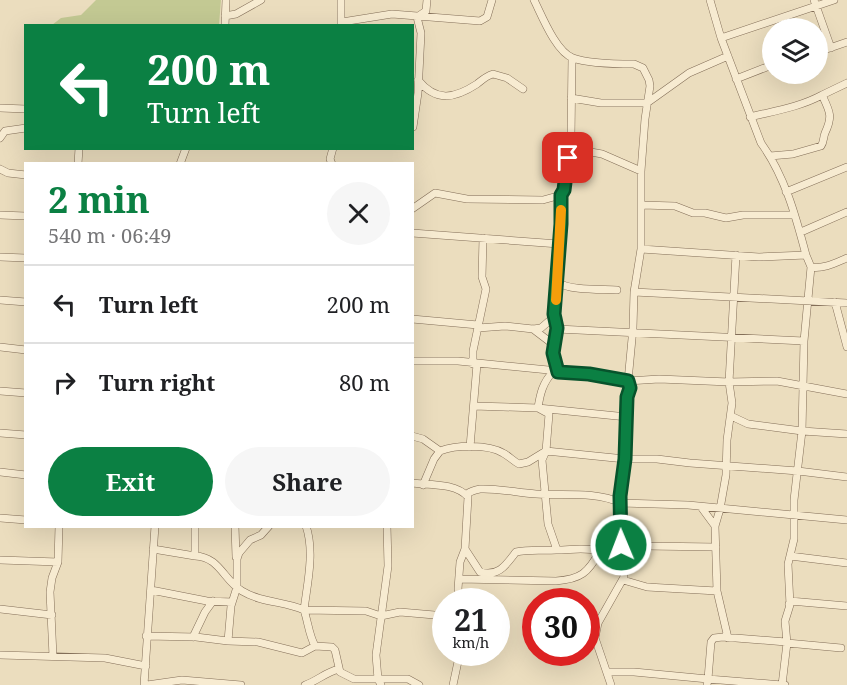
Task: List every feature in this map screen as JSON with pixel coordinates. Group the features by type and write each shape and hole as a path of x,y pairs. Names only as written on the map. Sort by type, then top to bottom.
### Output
{"street":[{"path":"225,24 226,0"},
{"path":"225,16 236,14 261,0"},
{"path":"342,0 341,24 392,14 480,21 488,17 492,0"},
{"path":"417,17 426,11 427,0"},
{"path":"534,0 560,48 572,58 634,64 643,68 650,86 641,171 641,249 634,292 628,381 630,388 627,397 621,503 623,580 598,623 595,638 611,685"},
{"path":"607,672 634,672 707,682 784,685 790,601 787,574 794,539 802,431 804,341 811,267 801,231 786,192 770,156 760,143 750,117 721,38 710,0"},
{"path":"721,38 815,3 834,0"},
{"path":"815,3 831,48"},
{"path":"414,118 418,80 416,48 421,33 417,17"},
{"path":"828,49 847,42"},
{"path":"571,98 601,103 647,103 689,73 728,56"},
{"path":"556,372 553,353 557,328 555,315 561,195 564,190 568,158 574,149 571,137 572,58"},
{"path":"736,79 762,69"},
{"path":"418,80 431,93 445,96 468,88 493,74 507,78 523,89"},
{"path":"750,117 806,104 847,83"},
{"path":"770,156 816,149 824,143 824,134 830,118 822,95"},
{"path":"0,108 24,109"},
{"path":"0,138 5,130 24,128"},
{"path":"574,149 602,154 641,171"},
{"path":"786,192 847,167"},
{"path":"0,169 24,175"},
{"path":"414,208 435,193 467,199 543,200 561,195"},
{"path":"642,205 675,206 693,213 726,218 743,215 794,215"},
{"path":"801,231 847,212"},
{"path":"0,215 24,216"},
{"path":"414,233 560,244"},
{"path":"470,447 474,406 473,351 486,289 482,277 483,238"},
{"path":"641,249 759,257 806,255"},
{"path":"728,638 717,591 715,526 720,509 731,416 732,396 729,382 736,255"},
{"path":"0,257 24,258"},
{"path":"811,267 825,267 847,258"},
{"path":"557,282 573,288 617,290"},
{"path":"634,292 847,303"},
{"path":"0,300 24,302"},
{"path":"835,302 847,347"},
{"path":"414,319 533,329 541,328 555,315"},
{"path":"557,328 804,341"},
{"path":"533,329 554,345"},
{"path":"0,347 24,350"},
{"path":"414,361 451,361 589,374 628,381 771,380 847,394"},
{"path":"538,408 547,378 556,372"},
{"path":"0,391 24,393"},
{"path":"474,406 538,408 627,417"},
{"path":"538,408 549,414 546,452 542,460 548,524 557,550"},
{"path":"731,416 748,424 847,434"},
{"path":"0,433 24,435"},
{"path":"414,437 423,439 440,451"},
{"path":"423,485 440,451 470,447 502,452 519,464 528,462 546,452 625,459 657,459 847,477"},
{"path":"0,472 24,475"},
{"path":"414,483 448,487 467,494"},
{"path":"467,494 482,489 598,497 621,503 671,504 847,520"},
{"path":"458,588 460,562 465,549 469,499 467,494"},
{"path":"701,507 715,526"},
{"path":"0,518 24,520"},
{"path":"53,656 50,592 58,562 59,528"},
{"path":"155,528 146,636 145,685 183,680 241,685"},
{"path":"195,528 195,556"},
{"path":"228,641 232,602 237,587 235,528"},
{"path":"236,564 247,543 266,528"},
{"path":"307,528 309,536 309,572 304,610 309,623 310,637 315,646"},
{"path":"380,682 376,655 388,566 387,528"},
{"path":"465,549 480,572 493,574 503,569 516,552 529,549 581,548 600,551 634,543 655,547 716,547"},
{"path":"153,549 208,558 237,587 263,601 290,604 304,610 366,611 381,616 400,612 432,615"},
{"path":"459,579 570,580 590,569 600,551"},
{"path":"790,556 847,563"},
{"path":"0,560 58,562"},
{"path":"623,580 646,587 717,591"},
{"path":"151,590 232,602"},
{"path":"193,637 213,601"},
{"path":"790,601 847,606"},
{"path":"0,609 52,615"},
{"path":"146,636 258,642 302,652 315,646 332,647 342,674 354,679 380,682 408,679 419,685"},
{"path":"707,682 711,642 714,638 841,648"},
{"path":"0,655 105,658 146,666"},
{"path":"453,685 457,666"},
{"path":"305,685 332,670 339,669"}],"green space":[{"path":"96,0 221,0 219,24 53,24 61,18 81,15"}],"slow traffic":[{"path":"556,300 561,210"}],"route":[{"path":"568,158 564,190 561,195 554,314 557,328 553,353 558,372 589,374 628,381 630,388 627,397 625,459 620,496 621,545"}]}
